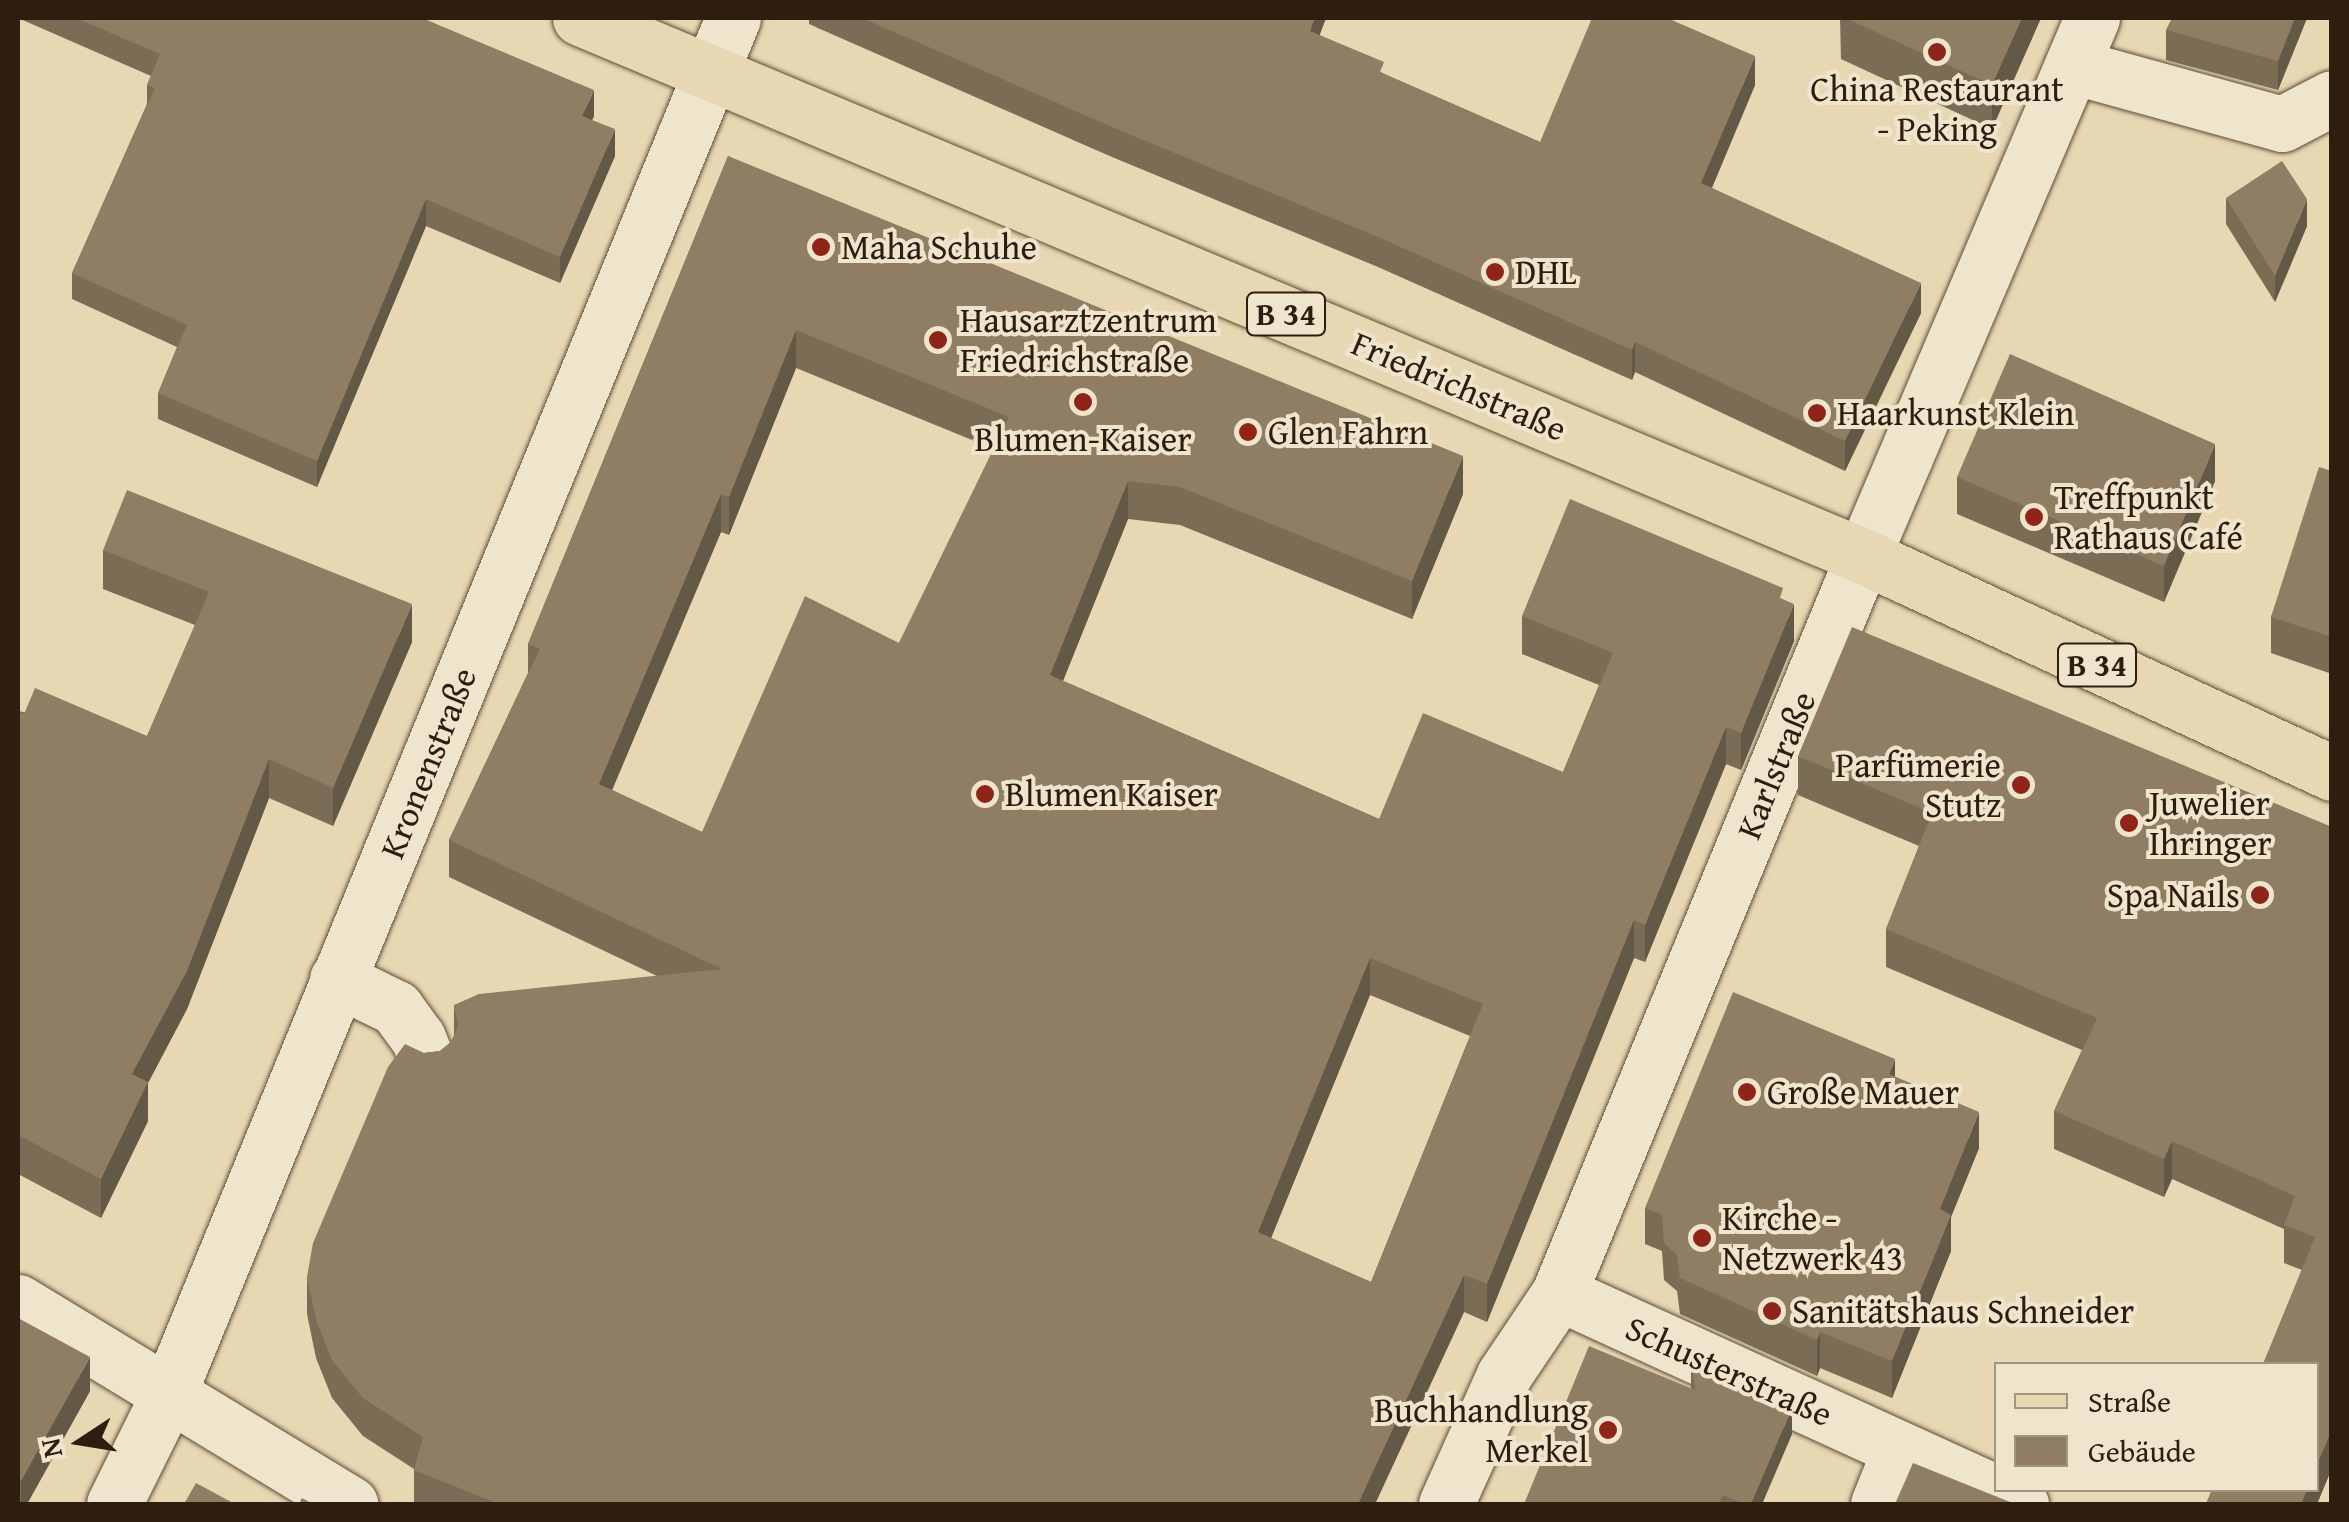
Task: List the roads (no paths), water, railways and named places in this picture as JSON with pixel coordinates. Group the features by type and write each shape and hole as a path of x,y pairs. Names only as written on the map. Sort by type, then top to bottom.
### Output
{"main road":[{"name":"Friedrichstraße","path":"580,18 1863,556 2332,773"}],"street":[{"name":"Kronenstraße","path":"114,1504 168,1395 733,18"},
{"path":"2082,42 2282,124 2332,98"},
{"name":"Karlstraße","path":"1446,1504 1504,1375 1559,1293 1863,556 2082,42"},
{"path":"337,979 396,1008 418,1038 427,1060"},
{"name":"Schusterstraße","path":"1559,1293 1994,1492"},
{"path":"18,1302 350,1504"},
{"path":"1878,1504 1900,1448"},
{"name":"Schusterstraße","path":"1995,1492 2021,1504"}],"place":[{"name":"China Restaurant - Peking","path":"1937,52"},
{"name":"Maha Schuhe","path":"821,247"},
{"name":"DHL","path":"1495,272"},
{"name":"Hausarztzentrum Friedrichstraße","path":"938,340"},
{"name":"Blumen-Kaiser","path":"1083,402"},
{"name":"Haarkunst Klein","path":"1817,413"},
{"name":"Glen Fahrn","path":"1248,432"},
{"name":"Treffpunkt Rathaus Café","path":"2034,517"},
{"name":"Parfümerie Stutz","path":"2021,785"},
{"name":"Blumen Kaiser","path":"985,794"},
{"name":"Juwelier Ihringer","path":"2129,823"},
{"name":"Spa Nails","path":"2260,895"},
{"name":"Große Mauer","path":"1747,1092"},
{"name":"Kirche - Netzwerk 43","path":"1702,1238"},
{"name":"Sanitätshaus Schneider","path":"1772,1311"},
{"name":"Buchhandlung Merkel","path":"1608,1430"}]}
